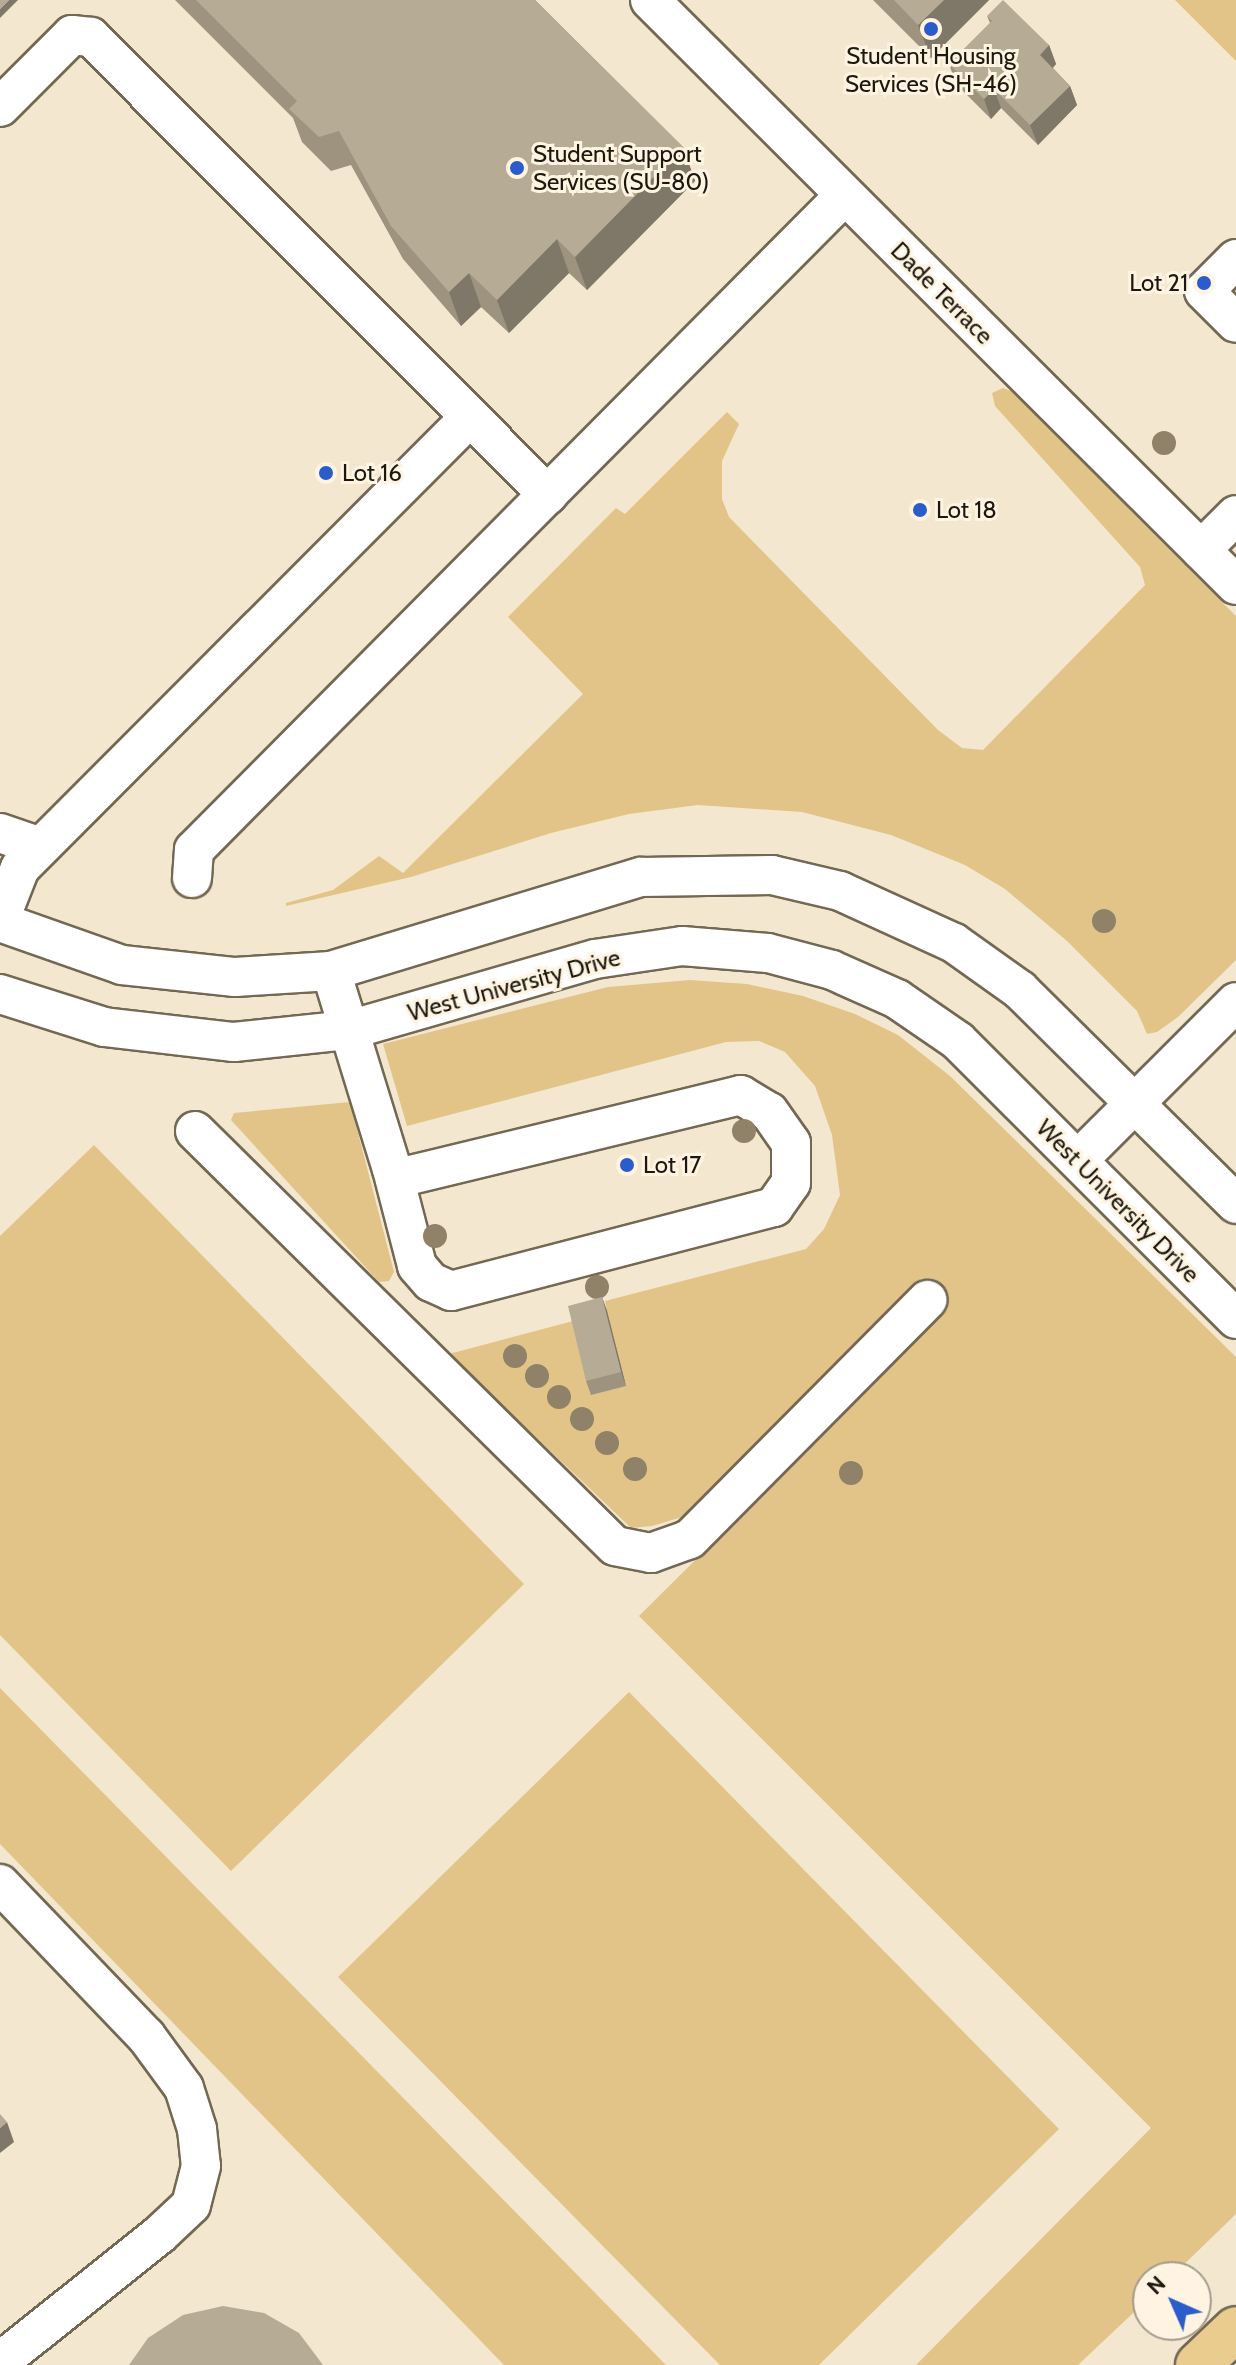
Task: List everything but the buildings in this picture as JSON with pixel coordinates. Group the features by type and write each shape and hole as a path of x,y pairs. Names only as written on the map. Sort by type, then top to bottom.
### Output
{"main road":[{"path":"1198,2365 1236,2329"}],"street":[{"name":"Dade Terrace","path":"650,0 1236,585"},
{"path":"0,107 72,35 91,37 548,495"},
{"path":"192,878 194,850 845,195"},
{"path":"1236,259 1204,291 1236,323"},
{"path":"470,417 20,868 0,921 122,965 235,977 331,971 641,877 772,875 840,891 954,943 1020,990 1236,1204"},
{"path":"1201,550 1236,515"},
{"path":"0,833 41,847"},
{"name":"West University Drive","path":"0,994 104,1027 234,1042 349,1030 595,959 682,946 768,953 832,970 897,999 958,1041 1236,1319"},
{"path":"331,971 395,1179 417,1266 431,1282 451,1291 774,1207 791,1183 791,1143 769,1112 741,1095 395,1179"},
{"path":"1078,1160 1236,1002"},
{"path":"195,1131 615,1546 651,1553 690,1539 927,1300"},
{"path":"411,1345 431,1282"},
{"path":"0,1884 146,2036 184,2088 197,2129 201,2166 191,2205 159,2235 0,2362"}],"shaded area":[{"path":"1175,0 1236,0 1236,61"},
{"path":"1003,388 1011,391 1236,616 1236,960 1178,1017 1157,1032 1147,1034 1137,1011 1067,941 1005,889 965,865 891,835 802,812 698,805 629,814 551,833 411,877 286,906 286,903 333,890 379,856 403,873 583,694 508,617 616,508 625,514 727,412 739,424 722,461 722,499 729,517 938,730 962,748 983,750 1145,585 1140,567 995,406 992,393"},
{"path":"690,980 747,984 803,996 855,1014 898,1035 950,1076 1236,1357 1236,2214 1188,2261 1132,2261 1132,2314 1078,2365 916,2365 1151,2128 639,1616 948,1309 922,1278 724,1481 682,1517 652,1526 631,1528 449,1354 607,1312 605,1301 806,1249 824,1229 840,1195 832,1135 815,1086 785,1052 759,1041 726,1042 407,1126 383,1044 608,987"},
{"path":"350,1102 394,1272 389,1281 379,1282 231,1120 234,1113"},
{"path":"94,1145 524,1584 231,1871 0,1635 0,1236"},
{"path":"0,1688 666,2365 504,2365 0,1844"},
{"path":"629,1692 1059,2129 819,2365 720,2365 338,1977"}],"place":[{"name":"Student Housing Services (SH-46)","path":"931,29"},
{"name":"Student Support Services (SU-80)","path":"517,168"},
{"name":"Lot 21","path":"1204,283"},
{"name":"Lot 16","path":"326,473"},
{"name":"Lot 18","path":"920,510"},
{"name":"Lot 17","path":"627,1165"}]}
